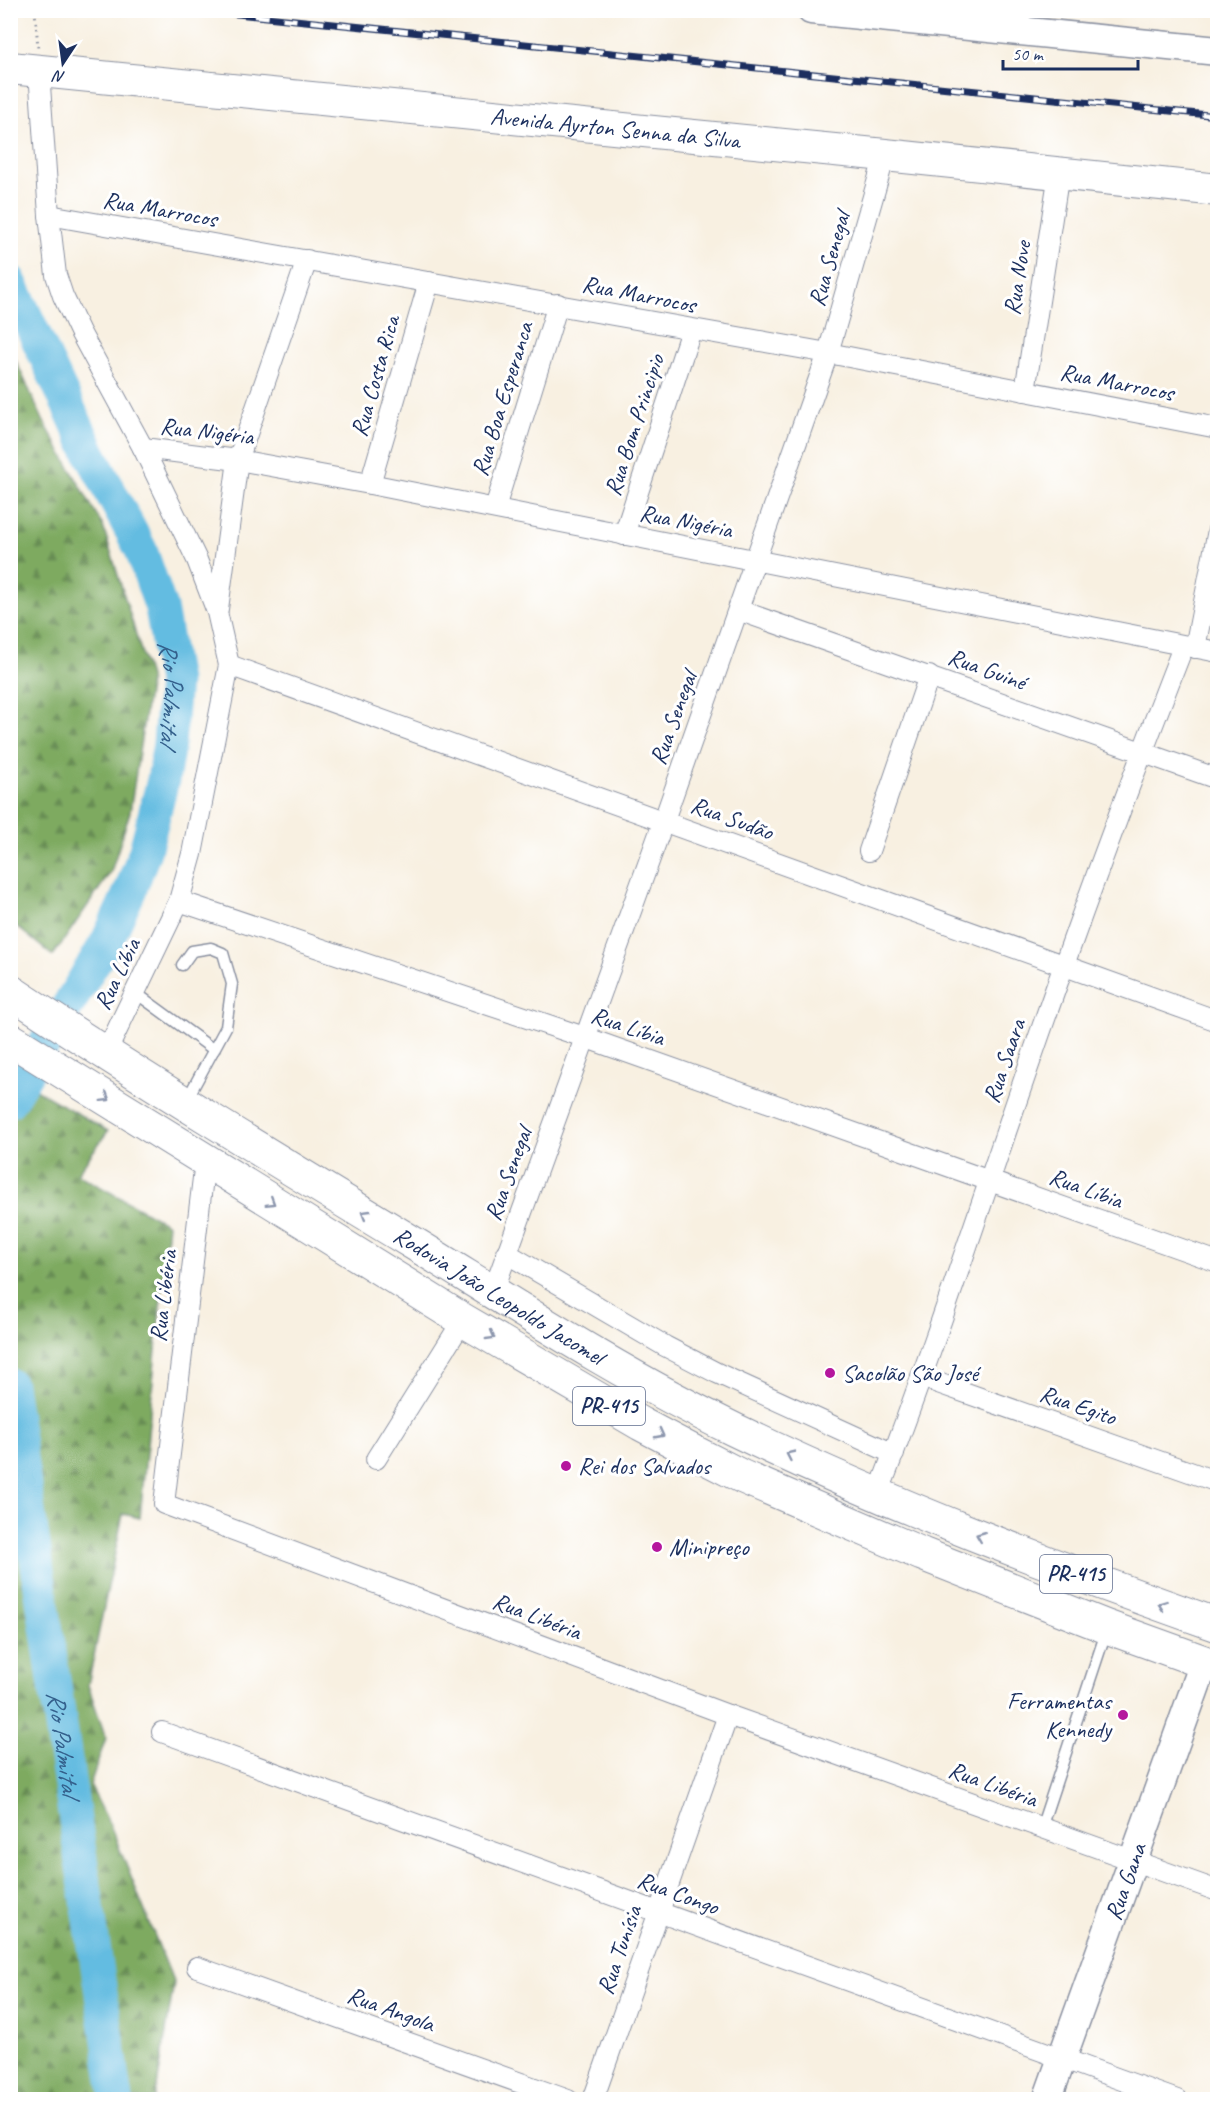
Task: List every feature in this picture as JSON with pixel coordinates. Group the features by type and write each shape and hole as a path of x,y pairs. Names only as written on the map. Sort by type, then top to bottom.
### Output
{"highway":[{"name":"Rodovia João Leopoldo Jacomel","path":"24,1000 185,1104 652,1387 733,1429 878,1494 1050,1564 1218,1625"},
{"name":"Rodovia João Leopoldo Jacomel","path":"13,1040 463,1320 641,1424 743,1477 921,1554 1107,1627 1213,1661"}],"main road":[{"name":"Avenida Ayrton Senna da Silva","path":"25,69 885,154 1218,190"}],"street":[{"path":"811,10 996,20 1218,51"},
{"path":"25,69 49,215 56,275 63,296 179,520 217,612 229,665 192,854 179,901"},
{"name":"Rua Senegal","path":"494,1292 506,1253 664,820 828,352 885,154"},
{"name":"Rua Nove","path":"1025,391 1059,173"},
{"name":"Rua Marrocos","path":"49,215 558,304 691,330 828,352 1218,428"},
{"path":"217,612 238,460 307,261"},
{"name":"Rua Costa Rica","path":"370,484 429,282"},
{"name":"Rua Boa Esperanca","path":"495,508 558,304"},
{"name":"Rua Bom Principio","path":"624,535 691,330"},
{"name":"Rua Nigéria","path":"143,448 238,460 370,484 1218,652"},
{"name":"Rua Saara","path":"878,1494 991,1181 1063,966 1142,752 1189,647 1218,530"},
{"name":"Rua Guiné","path":"738,610 1218,779"},
{"name":"Rua Sudão","path":"229,665 1218,1021"},
{"path":"869,851 929,676"},
{"name":"Rua Líbia","path":"106,1053 179,901 585,1037 1218,1262"},
{"name":"Rua Libéria","path":"205,1161 164,1504 728,1715 1218,1891"},
{"path":"506,1253 665,1346 717,1373 894,1454"},
{"path":"376,1459 463,1320"},
{"name":"Rua Egito","path":"921,1377 1218,1482"},
{"name":"Rua Gana","path":"1047,2100 1132,1860 1213,1661"},
{"name":"Rua Tunísia","path":"593,2100 728,1715"},
{"name":"Rua Congo","path":"162,1732 1177,2100"},
{"name":"Rua Angola","path":"197,1967 568,2100"}],"lane":[{"path":"182,965 192,951 211,948 223,953 232,984 225,1027 185,1104"},
{"path":"136,993 214,1050"},
{"path":"1041,1828 1107,1627"}],"path":[{"path":"25,69 34,10"}],"green space":[{"path":"11,350 43,420 103,526 150,680 130,812 111,872 53,956 11,922"},
{"path":"10,1075 108,1131 77,1174 168,1224 140,1518 123,1514 88,1685 106,1738 90,1785 110,1825 174,1983 155,2099 11,2099"}],"waterway":[{"name":"Rio Palmital","path":"10,281 90,453 141,550 161,608 174,681 169,744 163,780 145,851 130,891 107,941 10,1101"},
{"name":"Rio Palmital","path":"10,1385 117,2100"}],"railway":[{"path":"199,10 1218,116"}],"place":[{"name":"Sacolão São José","path":"830,1373"},
{"name":"Rei dos Salvados","path":"566,1466"},
{"name":"Minipreço","path":"657,1547"},
{"name":"Ferramentas Kennedy","path":"1123,1715"}]}
